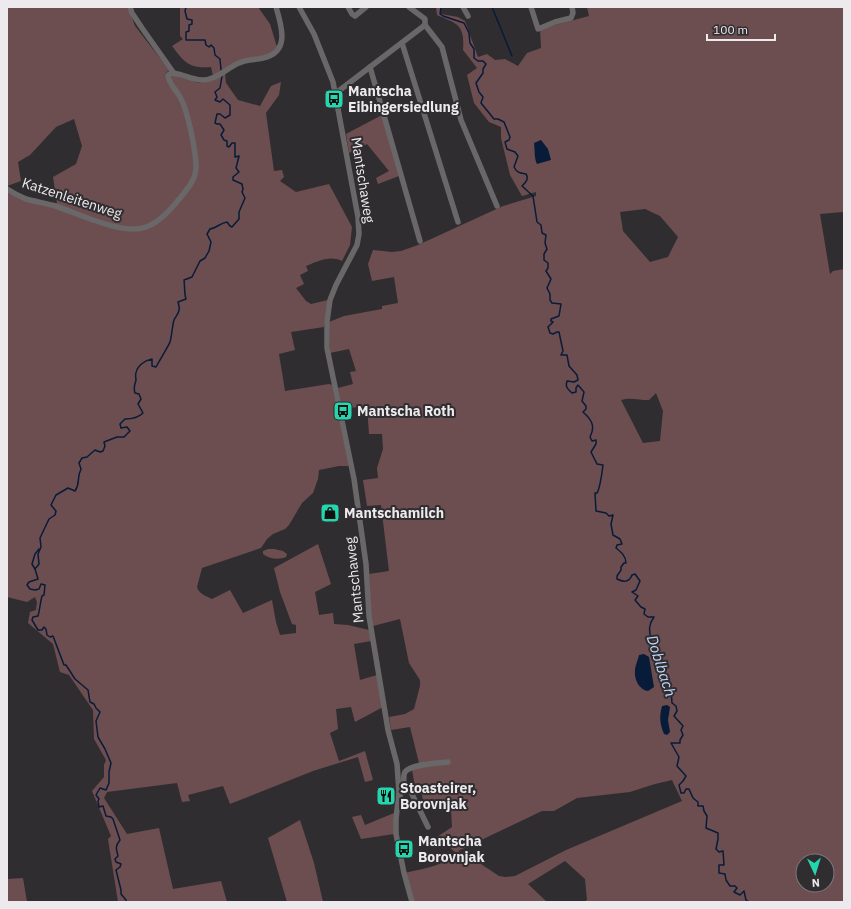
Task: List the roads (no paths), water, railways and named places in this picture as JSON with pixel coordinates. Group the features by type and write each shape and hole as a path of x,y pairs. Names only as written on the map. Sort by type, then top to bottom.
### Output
{"street":[{"path":"130,7 132,13 142,28 174,72 197,80 206,80 240,62 268,56 277,52 282,39 281,26 276,7"},
{"name":"Mantschaweg","path":"299,7 314,34 329,70 336,93 356,202 359,234 355,250 336,285 330,300 327,321 327,348 354,478 366,564 369,616 388,730 397,764 398,792 396,834 412,902"},
{"path":"348,7 355,16 366,7"},
{"path":"409,7 425,19 425,25 442,47 461,120 497,206"},
{"path":"463,7 468,16"},
{"path":"531,7 538,28 571,18 574,13 572,7"},
{"path":"336,93 425,25"},
{"path":"402,43 458,222"},
{"path":"370,67 420,241"},
{"name":"Katzenleitenweg","path":"7,189 26,199 56,206 104,224 136,229 146,227 158,221 172,208 191,184 196,173 195,154 186,111 181,99 168,78 169,74 174,72"},
{"path":"397,806 404,784 404,776 406,771 411,767 448,762"},
{"path":"397,764 404,776"},
{"path":"404,784 410,790 428,827"}],"water":[{"path":"541,140 548,149 551,160 537,164 534,143"},
{"path":"644,654 649,657 654,687 648,691 642,689 636,681 635,674 635,667 639,655"},
{"path":"667,705 670,707 668,720 670,732 667,735 664,734 660,714 662,706"}],"waterway":[{"path":"186,7 185,11 187,19 192,20 192,24 189,25 189,31 186,32 186,40 205,40 206,45 209,47 211,45 214,48 215,55 220,59 221,70"},
{"name":"Doblbach","path":"441,7 440,14 464,23 469,33 470,43 474,49 474,58 478,61 483,61 486,64 483,69 483,73 476,83 479,92 483,97 481,103 494,119 504,122 510,137 509,140 505,142 507,149 515,152 518,156 514,167 518,172 526,174 527,176 527,180 522,186 533,196 537,222 541,225 542,233 546,235 545,243 547,249 544,254 544,260 548,263 548,268 546,271 551,279 547,288 552,303 561,304 559,316 551,319 553,322 548,327 550,333 553,334 559,332 563,351 561,355 567,355 569,366 577,375 578,380 574,382 567,381 567,388 572,393 576,392 578,385 584,392 582,401 586,406 586,409 583,412 593,426 590,437 592,441 596,440 596,444 591,452 597,464 603,465 599,488 597,493 595,493 596,511 606,513 609,516 613,515 611,524 613,535 620,539 622,544 617,545 616,548 623,554 626,561 626,563 624,563 621,567 617,579 621,581 628,581 632,575 635,574 640,581 636,590 632,592 638,596 635,600 645,609 644,614 648,617 654,617 650,624 652,647 657,648 658,668 665,685 671,690 672,703 676,706 677,711 674,716 683,726 681,730 683,735 680,743 671,743 679,757 677,766 686,776 679,785 681,793 684,793 686,789 689,789 693,798 698,802 698,806 703,806 707,816 706,828 718,833 716,849 719,852 723,851 724,865 719,865 719,873 725,874 726,880 730,886 735,886 737,888 734,892 740,895 744,891 746,900 749,902"},
{"path":"492,7 512,56"},
{"path":"126,902 121,894 116,870 121,864 116,862 115,859 118,856 116,848 120,840 113,819 106,816 103,806 99,807 99,799 96,795 100,788 106,790 109,783 111,763 98,737 96,721 100,712 94,704 90,702 88,690 75,679 66,665 64,665 53,636 50,637 47,635 44,627 42,630 38,630 32,620 33,617 38,616 42,596 44,595 45,585 41,584 39,589 35,590 30,589 27,585 29,582 38,579 35,569 39,564 38,554 41,547 40,538 49,519 55,515 56,511 51,505 56,495 68,488 75,491 78,485 81,469 79,463 82,458 87,457 95,450 100,452 103,451 105,446 104,442 117,437 124,437 130,431 127,427 121,428 120,424 125,419 135,418 143,413 138,404 141,399 139,394 135,393 134,391 137,370 142,364 152,359 152,366 156,367 169,344 174,320 179,310 178,302 186,299 184,280 192,277 200,261 205,258 209,251 211,242 207,234 210,229 227,222 232,227 239,219 239,212 245,198 242,192 242,184 233,180 233,177 239,172 236,168 239,156 235,157 235,143 232,143 229,147 227,146 227,141 224,140 221,135 224,130 220,124 215,123 217,114 220,114 225,118 230,115 230,105 223,99 220,102 215,100 217,97 215,92 220,88 222,76"},
{"path":"35,569 32,564 35,554 39,549"}],"place":[{"name":"Mantscha Eibingersiedlung","path":"334,99"},
{"name":"Mantscha Roth","path":"343,411"},
{"name":"Mantschamilch","path":"330,513"},
{"name":"Stoasteirer, Borovnjak","path":"386,796"},
{"name":"Mantscha Borovnjak","path":"404,849"}]}
